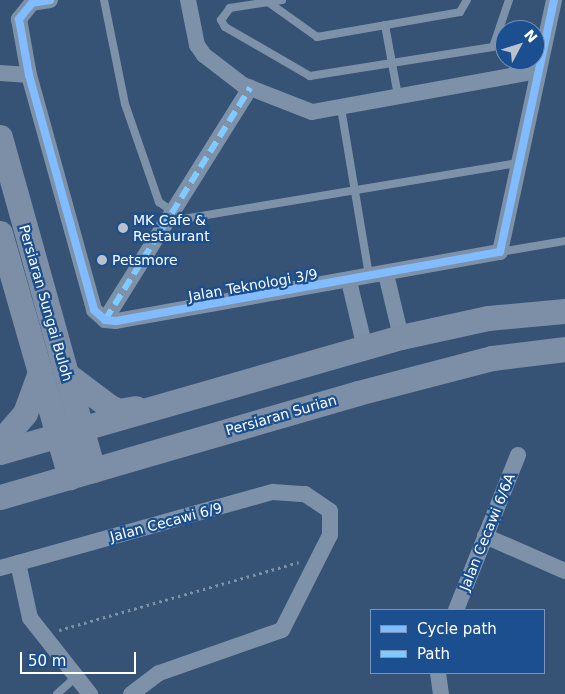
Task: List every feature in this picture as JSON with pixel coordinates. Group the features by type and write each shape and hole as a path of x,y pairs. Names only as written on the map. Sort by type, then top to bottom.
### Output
{"main road":[{"name":"Persiaran Sungai Buloh","path":"0,137 66,374 69,432"},
{"name":"Persiaran Sungai Buloh","path":"0,233 40,372 69,432 82,473"},
{"path":"0,452 400,337 488,318 565,311"},
{"name":"Persiaran Surian","path":"0,497 492,358 565,350"},
{"path":"0,442 25,413 40,372"},
{"path":"66,374 118,411 173,403"}],"street":[{"path":"50,0 32,3 19,19 29,75 94,310 105,320 170,211 250,88"},
{"path":"188,0 197,45 250,88 299,110 342,108 538,71"},
{"path":"500,252 554,0"},
{"path":"0,73 29,75"},
{"name":"Jalan Teknologi 3/9","path":"105,320 349,281 500,252"},
{"path":"386,274 400,337"},
{"path":"349,281 365,348"},
{"name":"Jalan Cecawi 6/6A","path":"456,609 518,455"},
{"name":"Jalan Cecawi 6/9","path":"0,568 273,492 304,494 330,511 331,529 320,556"},
{"path":"485,536 565,571"},
{"path":"131,694 159,673 274,636 288,622 320,556"},
{"path":"18,563 23,602 41,635 90,694"},
{"path":"438,674 441,694"}],"lane":[{"path":"104,0 125,104 159,202 183,220 199,220 519,163"},
{"path":"282,0 230,8 221,20 305,76 493,47 509,0"},
{"path":"268,2 317,37 460,12 467,0"},
{"path":"385,25 398,97"},
{"path":"342,108 369,277"},
{"path":"500,252 565,241"},
{"path":"57,694 76,677"}],"path":[{"path":"41,635 320,556"}],"marked path":[{"path":"105,320 250,88"}],"cycle path":[{"path":"50,0 32,3 19,19 29,75 94,310 105,320 116,321 500,252 554,0"}],"place":[{"name":"MK Cafe & Restaurant","path":"123,228"},
{"name":"Petsmore","path":"102,260"}]}
